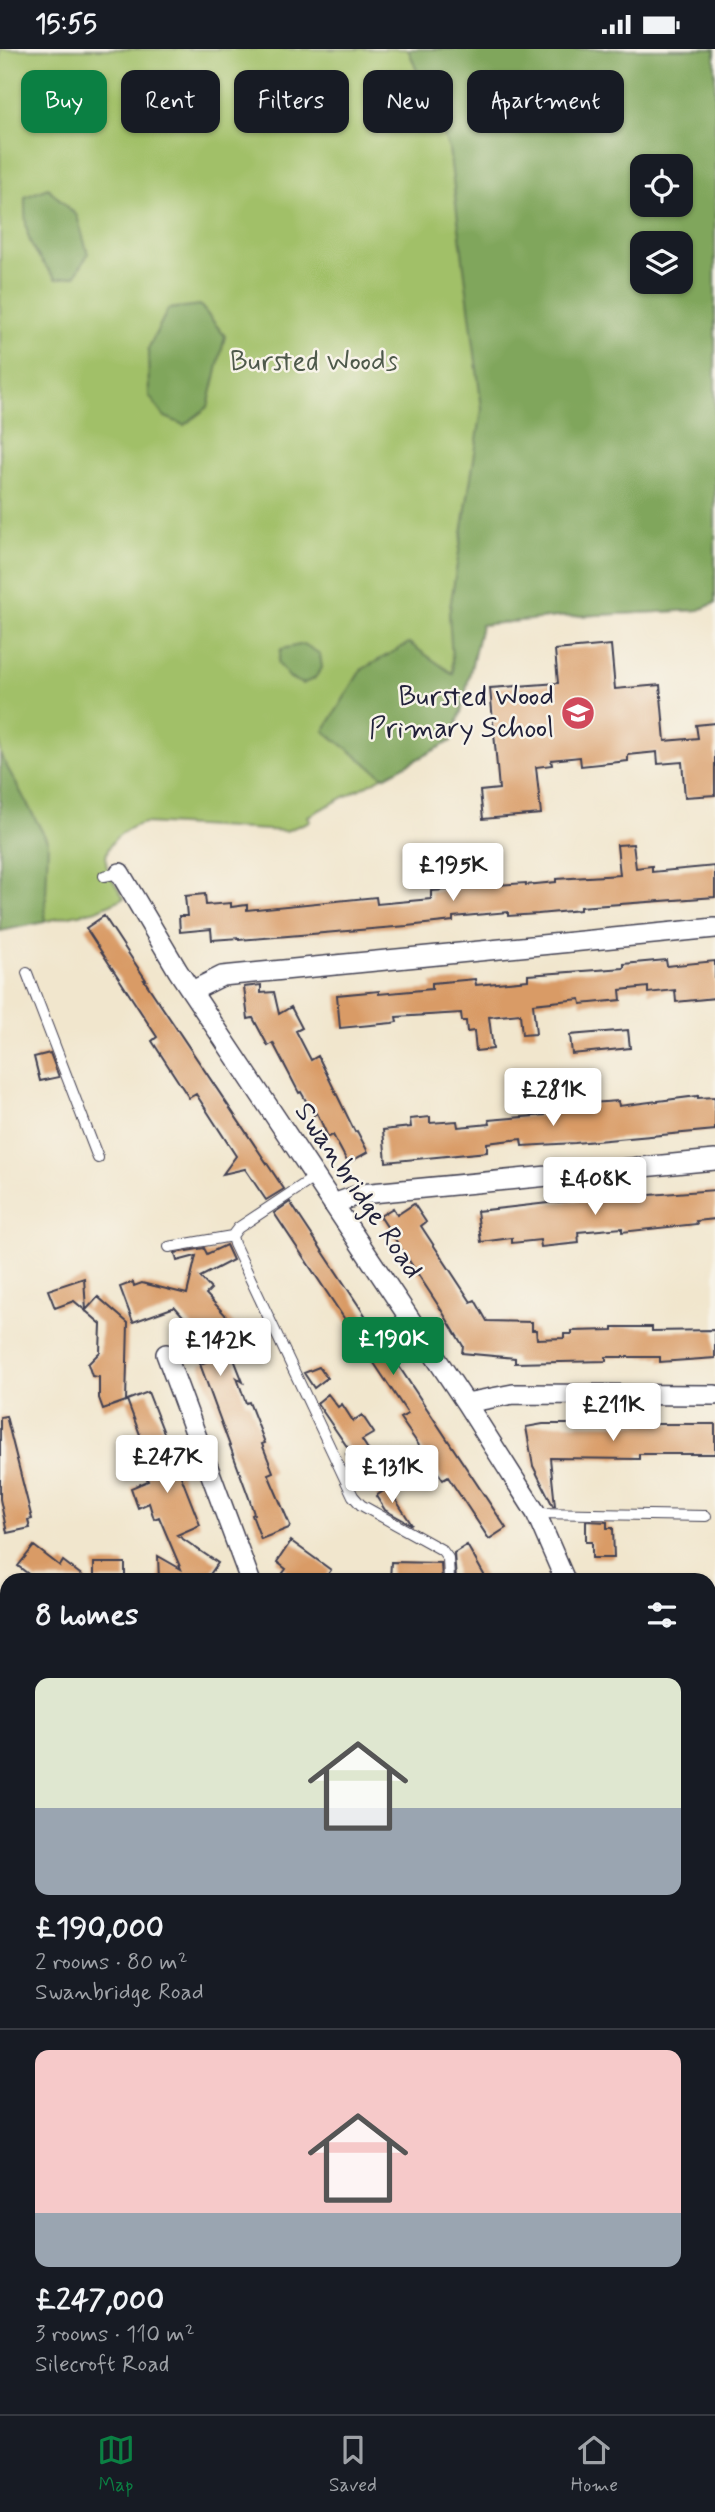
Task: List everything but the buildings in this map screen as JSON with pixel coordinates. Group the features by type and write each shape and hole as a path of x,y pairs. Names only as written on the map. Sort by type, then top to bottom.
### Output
{"street":[{"name":"Swanbridge Road","path":"112,875 466,1403 536,1513 562,1573"},
{"path":"192,991 222,975 715,928"},
{"path":"333,1204 361,1193 715,1160"},
{"path":"166,1354 247,1573"},
{"path":"466,1403 513,1394 715,1395"}],"lane":[{"path":"27,973 98,1159"},
{"path":"169,1247 232,1236 237,1228 315,1177"},
{"path":"232,1236 353,1496 361,1505 442,1550 448,1558 449,1573"},
{"path":"536,1513 706,1516"}],"green space":[{"name":"Bursted Woods","path":"0,49 715,49 715,603 699,610 557,617 481,625 461,712 451,741 308,816 310,821 286,831 144,823 137,825 116,838 106,858 110,875 124,898 97,910 0,931"},
{"path":"408,49 715,49 715,603 699,610 557,617 481,625 461,712 451,741 384,777 324,731 361,670 409,643 453,674 449,614 482,409 449,149 442,133 453,133 453,70 417,70"},
{"path":"48,188 77,216 88,254 75,276 56,279 30,242 25,197"},
{"path":"200,305 225,336 208,407 184,425 165,417 149,396 148,349 168,309"},
{"path":"304,644 320,654 322,668 314,679 302,684 290,678 278,663 281,649"},
{"path":"0,754 48,842 45,922 0,931"}],"place":[{"name":"Bursted Wood Primary School","path":"578,713"}]}
